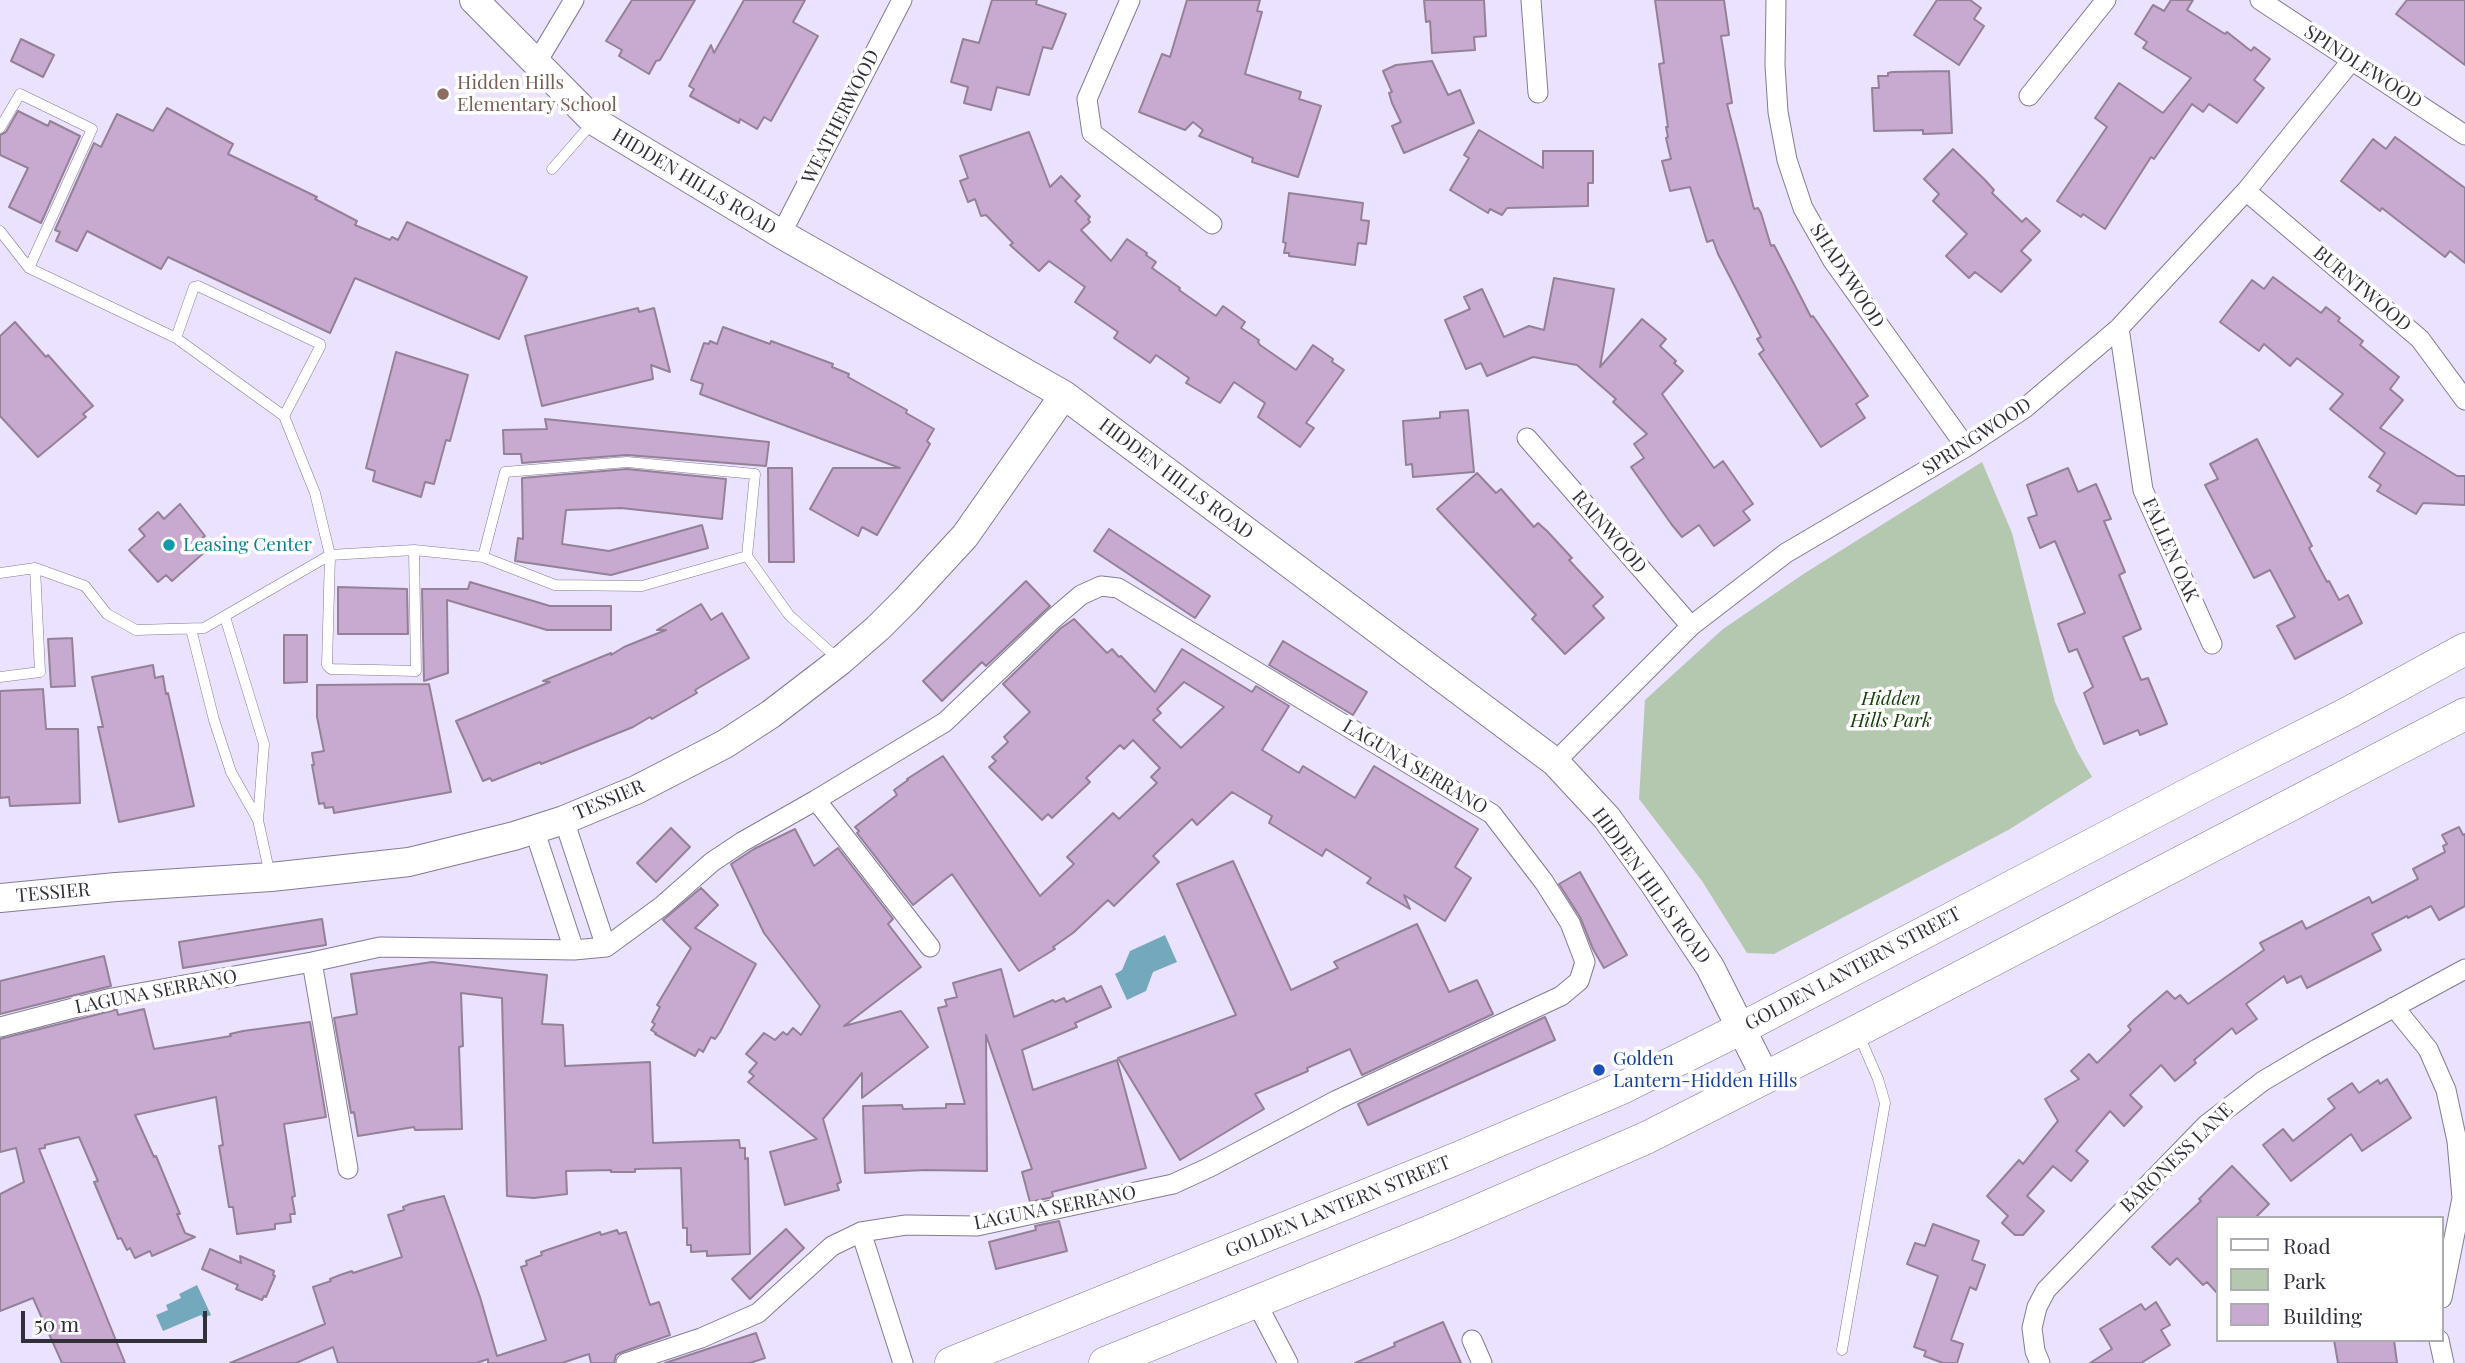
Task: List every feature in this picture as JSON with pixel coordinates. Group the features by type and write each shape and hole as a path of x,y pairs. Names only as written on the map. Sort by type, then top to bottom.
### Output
{"main road":[{"name":"GOLDEN LANTERN STREET","path":"951,1363 1555,1119 1622,1088 2348,713 2465,649"},
{"path":"1105,1363 1443,1226 1634,1143 1766,1078 2465,714"}],"street":[{"name":"HIDDEN HILLS ROAD","path":"474,0 594,121 781,234 1064,395 1555,762 1607,818 1652,880 1710,967 1766,1078"},
{"path":"537,62 574,0"},
{"name":"WEATHERWOOD","path":"781,234 902,0"},
{"path":"1130,0 1087,99 1092,132 1212,224"},
{"path":"1531,0 1538,93"},
{"name":"SHADYWOOD","path":"1776,0 1775,65 1778,111 1787,160 1803,208 1833,261 1966,447"},
{"path":"2029,96 2106,0"},
{"name":"SPINDLEWOOD","path":"2260,0 2465,135"},
{"name":"SPRINGWOOD","path":"1555,762 1691,626 1786,553 1966,447 2025,408 2119,328 2246,191 2352,60"},
{"name":"BURNTWOOD","path":"2246,191 2420,339 2465,400"},
{"name":"FALLEN OAK","path":"2119,328 2143,490 2212,644"},
{"name":"TESSIER","path":"0,898 271,877 409,862 564,820 636,790 725,744 771,714 840,661 906,600 965,536 1064,395"},
{"name":"RAINWOOD","path":"1527,438 1691,626"},
{"name":"LAGUNA SERRANO","path":"0,1027 112,998 380,947 574,950 606,947 662,906 712,862 742,842 944,722 1053,619 1081,595 1101,586 1118,588 1492,814 1544,881 1570,923 1585,962 1579,981 1561,996 1337,1100 1210,1167 1173,1184 977,1226 906,1225 861,1232 832,1246 758,1313 701,1338 626,1363"},
{"path":"816,800 930,947"},
{"path":"564,820 606,947"},
{"path":"534,829 574,950"},
{"path":"312,962 348,1169"},
{"name":"BARONESS LANE","path":"2040,1363 2035,1351 2032,1328 2037,1307 2046,1290 2196,1135 2263,1081 2465,969"},
{"path":"2394,1007 2428,1049 2445,1090 2457,1141 2462,1198 2444,1288"},
{"path":"861,1232 903,1363"},
{"path":"1256,1303 1289,1363"},
{"path":"1472,1340 1482,1363"},
{"path":"2439,1342 2444,1363"}],"lane":[{"path":"0,128 20,94 92,129 29,268"},
{"path":"552,169 594,121"},
{"path":"0,232 29,268 176,338 284,416 315,493 330,555 327,665 331,669 416,671 414,550"},
{"path":"176,338 194,287 198,286 320,344 284,416"},
{"path":"483,557 505,472 627,462 755,474 747,556 789,615 840,661"},
{"path":"0,573 35,568 85,586 107,614 136,630 191,629 204,628 225,617 330,555 414,550 483,557 555,585 642,586 747,556"},
{"path":"0,677 40,672 35,568"},
{"path":"225,617 264,744 258,820"},
{"path":"191,629 214,720 231,772 258,820 271,877"},
{"path":"1842,1350 1885,1103 1878,1079 1857,1031"}],"green space":[{"name":"Hidden Hills Park","path":"1982,462 2012,533 2055,702 2092,777 2010,829 1774,954 1747,953 1702,881 1639,799 1645,700 1723,629 1805,573"}],"water":[{"path":"1165,935 1177,962 1153,972 1146,991 1127,1000 1115,974 1122,970 1130,951"},
{"path":"197,1285 211,1315 203,1318 201,1315 163,1331 156,1315 168,1310 166,1305 181,1298 179,1294"}],"building":[{"path":"632,0 695,0 649,74 619,56 622,50 606,41"},
{"path":"744,0 805,0 793,22 818,36 771,121 764,117 757,129 740,119 739,123 690,96 694,89 689,86 711,45 714,53"},
{"path":"992,0 1037,0 1036,4 1066,14 1052,49 1043,47 1029,95 997,87 991,110 964,103 968,87 951,82 963,39 979,43"},
{"path":"1187,0 1260,0 1257,11 1262,12 1245,74 1301,92 1299,99 1321,106 1298,177 1252,162 1253,158 1199,136 1203,130 1193,122 1185,130 1139,112 1162,54 1170,57"},
{"path":"1424,0 1484,0 1486,36 1474,37 1475,50 1432,53 1430,21 1426,22"},
{"path":"1655,0 1724,0 1729,35 1721,36 1732,103 1727,104 1754,209 1758,208 1761,213 1771,246 1774,245 1811,317 1813,316 1868,396 1856,404 1865,418 1821,447 1759,354 1764,350 1757,339 1761,337 1713,240 1707,242 1690,187 1670,191 1662,161 1671,159 1666,138 1668,127 1659,64 1664,63"},
{"path":"1937,0 1970,0 1981,8 1974,19 1984,26 1959,65 1914,35"},
{"path":"2171,0 2193,0 2187,10 2225,34 2227,32 2251,51 2254,47 2270,59 2254,80 2264,88 2237,123 2209,104 2203,112 2192,104 2154,159 2151,157 2105,229 2057,201 2107,127 2095,118 2119,83 2163,113 2191,78 2143,48 2147,42 2135,34 2153,5 2164,11"},
{"path":"2407,0 2465,0 2465,65 2396,14"},
{"path":"21,39 54,55 43,77 11,61"},
{"path":"1432,61 1448,95 1460,90 1474,123 1404,153 1392,126 1401,122 1392,103 1389,93 1392,92 1383,71 1396,65"},
{"path":"1949,71 1952,133 1923,134 1923,130 1874,131 1872,88 1879,88 1878,76 1888,76 1888,73 1892,72"},
{"path":"167,108 233,144 228,154 317,197 315,199 357,221 355,225 390,240 392,237 398,240 407,222 527,277 499,339 355,278 330,333 168,257 161,269 87,231 77,251 56,241 60,232 55,230 94,143 101,147 117,114 153,131"},
{"path":"18,111 48,126 50,121 80,136 41,223 9,207 28,168 0,155 0,135 6,132"},
{"path":"1479,130 1543,168 1543,151 1593,151 1593,183 1588,183 1588,206 1507,208 1502,215 1490,209 1488,213 1450,190 1469,158 1464,155"},
{"path":"1029,132 1050,187 1061,176 1080,196 1075,201 1090,217 1090,222 1081,230 1111,261 1127,239 1147,253 1146,255 1156,262 1152,268 1180,288 1179,290 1216,316 1223,306 1245,322 1241,328 1259,340 1260,345 1296,370 1313,345 1344,370 1306,423 1314,428 1300,447 1258,417 1265,403 1234,382 1220,403 1186,383 1189,378 1156,355 1150,363 1114,338 1118,332 1075,302 1085,287 1049,261 1039,271 1010,245 1013,243 986,215 981,216 975,199 968,202 960,181 968,178 960,156"},
{"path":"2395,137 2465,188 2465,263 2450,251 2445,257 2382,208 2380,211 2341,181 2373,139 2386,149"},
{"path":"1953,149 2022,222 2026,218 2040,231 2021,251 2031,260 2001,292 1975,272 1969,278 1946,256 1967,234 1933,201 1939,194 1924,179"},
{"path":"1289,193 1363,203 1361,220 1369,221 1366,244 1358,243 1355,265 1289,256 1289,253 1284,253"},
{"path":"2273,277 2321,313 2326,307 2340,318 2338,321 2363,341 2360,345 2399,377 2390,389 2403,400 2380,428 2457,476 2465,476 2465,505 2423,503 2416,514 2377,491 2381,485 2369,477 2385,453 2330,409 2343,394 2297,358 2290,366 2264,344 2259,351 2220,322 2252,280 2264,289"},
{"path":"1554,278 1614,289 1600,367 1642,319 1666,339 1660,346 1683,371 1662,394 1714,468 1723,461 1753,504 1743,511 1750,520 1714,546 1699,525 1682,537 1672,525 1631,467 1644,458 1634,444 1647,434 1613,402 1616,399 1577,365 1533,357 1487,376 1481,363 1466,369 1445,320 1470,309 1464,297 1482,289 1504,337 1529,326 1544,330"},
{"path":"638,308 639,312 654,308 670,372 651,365 653,379 542,406 525,336"},
{"path":"15,322 93,406 83,414 86,417 38,457 0,416 0,336"},
{"path":"723,327 833,364 832,367 849,374 848,377 907,410 906,413 934,429 927,441 930,444 877,535 862,527 858,536 810,509 833,468 900,468 700,394 703,384 691,380 704,343 709,344 710,341 717,344"},
{"path":"396,352 468,375 450,441 446,440 434,484 425,482 421,497 373,481 375,471 366,468"},
{"path":"1468,410 1474,472 1413,477 1412,464 1406,465 1403,421 1440,418 1440,412"},
{"path":"545,419 769,442 766,466 627,455 522,463 521,454 504,454 503,430 547,429"},
{"path":"2257,439 2312,546 2309,548 2327,582 2329,581 2339,600 2348,595 2362,623 2295,659 2277,626 2295,617 2270,570 2254,578 2205,485 2218,479 2210,464"},
{"path":"768,468 792,468 794,562 769,562"},
{"path":"2068,468 2078,492 2096,484 2111,519 2104,521 2125,572 2119,575 2141,629 2123,637 2141,680 2148,678 2167,724 2140,735 2138,730 2104,744 2084,693 2093,687 2077,649 2069,652 2058,624 2085,613 2055,541 2040,548 2028,518 2037,515 2027,485"},
{"path":"627,469 726,479 722,519 621,508 566,510 562,544 609,551 702,525 708,548 611,575 515,561 518,538 523,539 522,478"},
{"path":"1477,473 1496,493 1501,489 1534,527 1538,523 1547,531 1603,597 1593,606 1604,618 1565,654 1532,619 1536,615 1437,509"},
{"name":"Leasing Center","path":"180,504 205,536 200,540 208,549 172,581 166,575 158,582 129,550 145,536 139,529 158,512 164,519"},
{"path":"1109,529 1210,596 1195,618 1094,551"},
{"path":"1026,581 1050,606 986,666 982,662 942,701 923,681"},
{"path":"470,582 550,606 611,606 611,630 547,630 447,600 448,673 424,681 422,589 468,589"},
{"path":"338,587 407,589 408,634 338,634"},
{"path":"701,604 711,620 722,613 749,658 652,719 650,717 633,727 541,764 540,762 492,781 490,778 483,781 456,721 550,682 543,681 666,630 657,630"},
{"path":"1074,619 1107,653 1112,649 1121,656 1155,692 1182,649 1252,692 1256,686 1289,706 1262,750 1299,773 1303,766 1355,798 1374,766 1478,829 1455,867 1471,878 1445,921 1404,895 1410,909 1367,883 1371,878 1326,849 1322,856 1269,823 1272,816 1232,792 1197,825 1192,819 1153,856 1159,862 1114,906 1108,900 1073,933 1053,947 1055,949 1019,971 952,874 913,905 855,827 897,795 894,790 907,779 943,756 1040,896 1074,864 1067,857 1113,813 1119,819 1157,783 1151,777 1160,768 1133,740 1124,749 1120,745 1086,778 1090,782 1052,818 1048,814 1042,820 989,767 996,761 992,757 1008,742 1004,737 1030,712 1003,684 1061,628","holes":["1184,682 1224,707 1181,748 1153,720 1161,713 1157,709"]},
{"path":"284,635 307,635 307,682 284,683"},
{"path":"72,638 75,686 51,687 48,639"},
{"path":"1283,641 1367,692 1353,715 1269,665"},
{"path":"153,665 155,678 163,676 166,694 168,693 194,806 119,822 98,727 103,727 92,677"},
{"path":"429,684 451,792 334,813 333,807 325,808 324,803 319,804 312,765 312,753 324,751 317,717 317,685"},
{"path":"43,689 46,729 78,729 80,803 10,806 9,797 0,798 0,691"},
{"path":"2459,827 2463,835 2465,834 2465,906 2439,920 2431,906 2372,934 2381,950 2307,988 2301,976 2287,983 2284,976 2246,1004 2257,1019 2236,1034 2232,1028 2194,1060 2196,1063 2175,1081 2161,1065 2130,1095 2142,1107 2124,1126 2110,1111 2076,1151 2088,1161 2071,1181 2053,1166 2027,1196 2044,1211 2023,1235 2015,1235 2002,1223 2008,1216 1987,1196 2019,1160 2023,1164 2058,1121 2045,1099 2079,1079 2071,1071 2089,1054 2097,1063 2131,1030 2128,1026 2167,991 2175,999 2180,995 2188,1004 2264,950 2260,943 2302,921 2306,929 2369,897 2372,903 2418,879 2413,869 2445,852 2443,846 2447,844 2442,835"},
{"path":"671,828 690,847 656,882 637,863"},
{"path":"795,829 814,866 838,848 893,919 888,924 921,967 844,1026 901,1011 928,1047 862,1098 862,1073 823,1119 841,1182 837,1184 839,1190 785,1205 770,1152 817,1139 748,1082 754,1076 749,1072 757,1063 746,1054 764,1033 775,1040 783,1032 787,1035 793,1028 801,1035 820,1006 764,933 731,864 754,849"},
{"path":"1233,861 1291,990 1338,968 1334,962 1417,924 1449,992 1477,980 1493,1014 1362,1075 1350,1049 1307,1068 1308,1071 1255,1094 1264,1109 1180,1160 1118,1058 1236,1015 1177,884"},
{"path":"1580,872 1627,955 1604,968 1580,917 1559,884"},
{"path":"701,888 718,905 695,928 756,964 720,1032 715,1039 711,1037 703,1052 699,1049 695,1056 651,1030 660,1007 657,1005 691,948 663,920"},
{"path":"322,919 326,945 183,968 179,942"},
{"path":"104,956 111,986 0,1014 0,981"},
{"path":"432,962 547,975 542,1024 563,1025 565,1066 650,1062 653,1143 739,1140 740,1148 745,1148 745,1159 748,1158 750,1254 707,1256 707,1251 691,1252 691,1245 687,1245 687,1228 683,1228 681,1168 635,1169 635,1172 566,1171 567,1194 534,1198 507,1196 502,998 461,993 463,1046 459,1047 462,1129 415,1130 414,1127 358,1136 354,1112 351,1113 334,1018 357,1014 351,974"},
{"path":"1001,969 1014,1017 1053,1000 1055,1002 1064,998 1066,1002 1101,986 1111,1007 1075,1023 1077,1027 1022,1050 1033,1090 1117,1060 1146,1168 1052,1192 1053,1197 1030,1202 1022,1172 1032,1169 986,1035 987,1171 865,1173 863,1106 902,1105 903,1109 946,1108 946,1104 965,1104 938,1008 947,1006 945,1000 957,997 953,983"},
{"path":"144,1009 154,1049 231,1036 230,1034 243,1031 310,1022 326,1117 284,1124 295,1196 292,1197 295,1214 290,1214 291,1222 275,1224 275,1229 237,1234 233,1207 229,1207 219,1146 223,1145 216,1097 135,1115 154,1157 156,1156 185,1233 195,1237 152,1256 150,1251 135,1258 130,1248 127,1250 121,1238 118,1239 79,1137 45,1145 45,1148 39,1149 125,1363 62,1363 33,1298 0,1311 0,1194 24,1182 16,1148 0,1152 0,1039 115,1010 118,1015"},
{"path":"1545,1017 1555,1040 1368,1125 1358,1104"},
{"path":"2387,1079 2411,1118 2362,1151 2351,1134 2291,1181 2263,1145 2283,1129 2293,1141 2335,1108 2328,1099 2352,1083 2359,1093 2378,1080 2380,1084"},
{"path":"2232,1166 2269,1204 2257,1216 2216,1216 2216,1292 2207,1282 2203,1285 2177,1258 2170,1265 2152,1247 2201,1201 2199,1199"},
{"path":"444,1196 480,1297 497,1356 546,1340 521,1267 527,1265 526,1261 542,1255 541,1252 600,1232 601,1235 617,1230 619,1234 626,1232 650,1305 659,1302 670,1335 616,1355 614,1363 591,1363 589,1354 562,1363 488,1363 488,1359 477,1363 338,1363 333,1347 296,1363 230,1363 325,1324 313,1287 340,1275 402,1257 388,1215 404,1210 403,1207 410,1204"},
{"path":"1059,1221 1067,1251 996,1269 989,1242 1036,1230 1035,1226"},
{"path":"1933,1224 1979,1241 1972,1260 1985,1265 1976,1290 1970,1287 1951,1340 1963,1344 1957,1363 1943,1363 1924,1356 1926,1351 1914,1347 1938,1276 1907,1264 1915,1243 1925,1246"},
{"path":"786,1229 804,1248 750,1299 732,1279"},
{"path":"210,1249 241,1263 240,1256 274,1271 275,1276 266,1297 262,1300 236,1289 238,1285 202,1269"},
{"path":"2156,1302 2170,1325 2161,1330 2170,1345 2141,1363 2090,1363 2112,1349 2100,1329 2141,1304 2145,1310"},
{"path":"1443,1322 1461,1363 1355,1363 1395,1346 1394,1343"},
{"path":"756,1333 765,1358 750,1363 665,1363"},
{"path":"2334,1342 2394,1342 2397,1363 2338,1363"}],"place":[{"name":"Hidden Hills Elementary School","path":"443,94"},
{"name":"Leasing Center","path":"169,545"},
{"name":"Golden Lantern-Hidden Hills","path":"1599,1070"}]}
